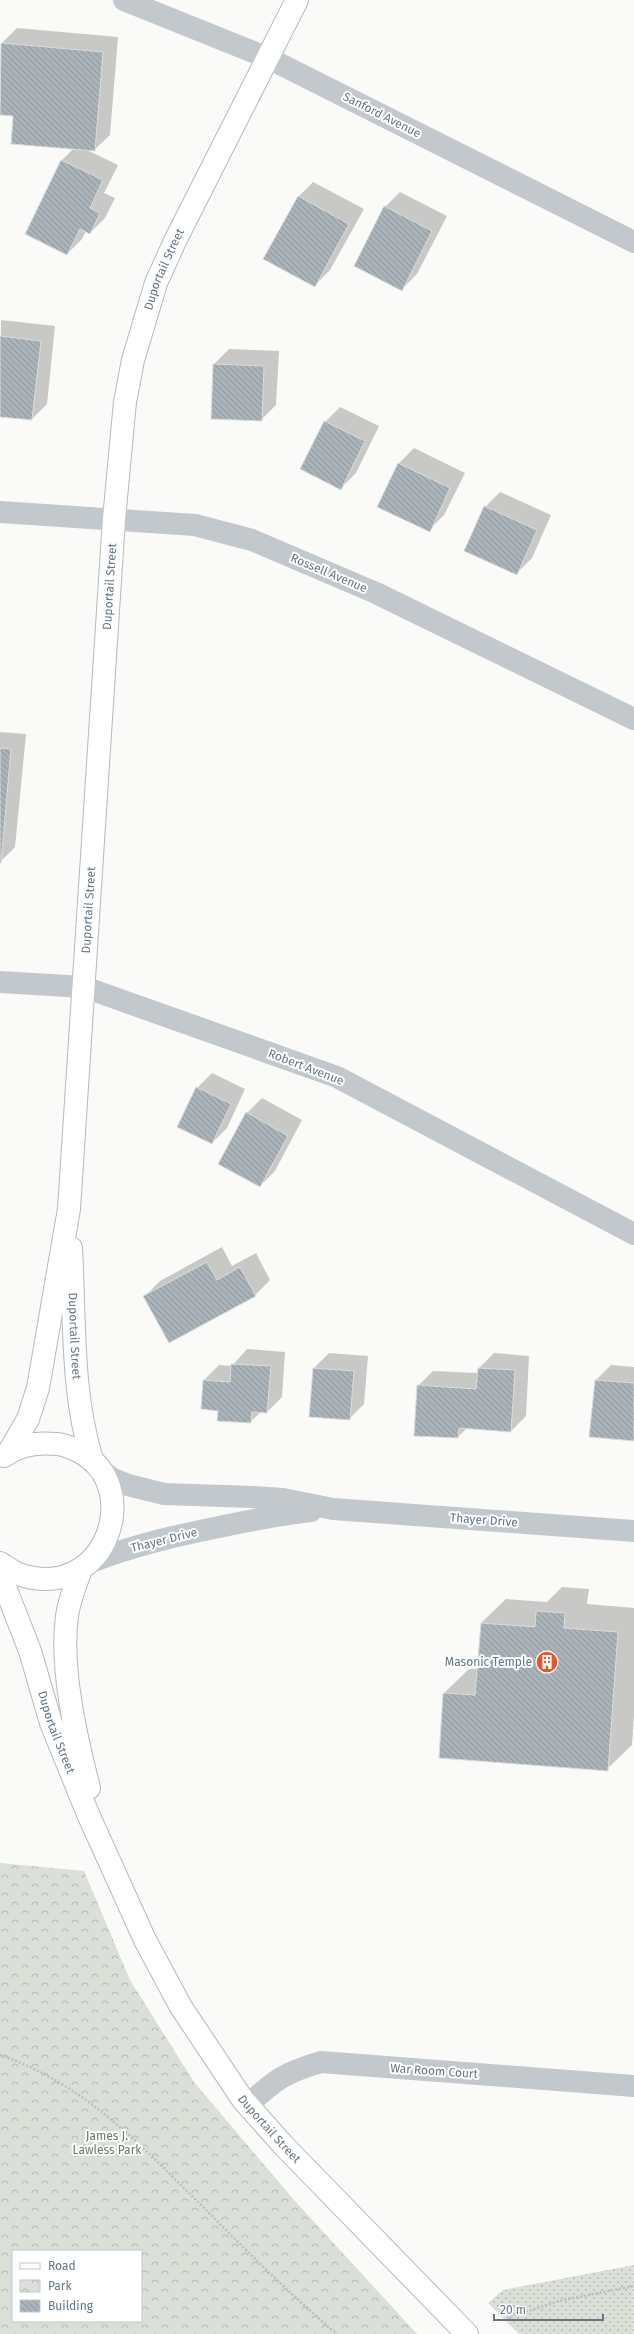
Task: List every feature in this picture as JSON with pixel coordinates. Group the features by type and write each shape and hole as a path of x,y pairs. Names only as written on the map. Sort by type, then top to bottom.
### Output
{"main road":[{"name":"Duportail Street","path":"5,1455 28,1419 38,1388 69,1209 114,519 126,402 137,346 156,283 175,241 297,0"},
{"name":"Duportail Street","path":"69,1209 75,1373 85,1438 95,1464 109,1488 113,1510 109,1532 86,1566 67,1614 65,1633 67,1667 82,1762 93,1803 121,1886"},
{"path":"5,1455 39,1442 62,1444 83,1454 95,1464"},
{"path":"0,1563 20,1575 41,1580 63,1577 86,1566"},
{"name":"Duportail Street","path":"0,1574 30,1652 51,1723 69,1769 162,1976 211,2054 248,2105 284,2146 467,2334"}],"street":[{"name":"Sanford Avenue","path":"124,0 268,58 634,242"},
{"name":"Rossell Avenue","path":"0,512 195,526 252,540 376,593 634,719"},
{"name":"Robert Avenue","path":"0,982 84,987 337,1077 634,1234"},
{"name":"Thayer Drive","path":"95,1464 113,1479 147,1491 181,1495 283,1499 333,1509 634,1531"},
{"name":"Thayer Drive","path":"86,1566 122,1551 172,1537 262,1518 333,1509"},
{"name":"War Room Court","path":"248,2105 274,2081 290,2072 321,2062 634,2086"}],"path":[{"path":"0,2054 29,2065 70,2087 109,2116 223,2228 337,2334"},
{"path":"507,2318 559,2302 634,2286"}],"green space":[{"name":"James J. Lawless Park","path":"0,1863 84,1871 130,1980 194,2082 294,2200 417,2334 0,2334"},
{"path":"634,2265 634,2334 519,2334 488,2303 503,2290"}],"building":[{"path":"1,43 103,52 95,151 11,144 13,116 0,115"},
{"path":"61,160 103,180 90,208 100,213 90,234 80,229 67,255 25,234"},
{"path":"298,196 349,224 315,287 263,259"},
{"path":"384,206 432,231 402,291 354,266"},
{"path":"0,336 41,341 32,420 0,417"},
{"path":"213,364 264,366 262,421 211,419"},
{"path":"324,421 365,441 341,490 300,469"},
{"path":"398,463 450,488 430,532 377,507"},
{"path":"484,506 537,530 517,575 464,551"},
{"path":"0,748 11,749 1,863 0,863"},
{"path":"196,1087 231,1104 212,1144 177,1127"},
{"path":"246,1112 288,1136 260,1187 218,1164"},
{"path":"207,1262 217,1280 240,1267 256,1296 169,1343 143,1296"},
{"path":"231,1364 271,1366 267,1413 252,1412 251,1423 217,1421 218,1411 201,1409 203,1380 230,1382"},
{"path":"313,1368 354,1371 350,1420 309,1417"},
{"path":"478,1368 515,1370 511,1432 459,1428 458,1438 414,1436 417,1385 476,1389"},
{"path":"595,1380 634,1383 634,1441 589,1437"},
{"name":"Masonic Temple","path":"536,1611 565,1613 564,1628 618,1632 608,1771 439,1758 443,1693 475,1695 481,1623 535,1627"}],"place":[{"name":"Masonic Temple","path":"547,1662"}]}
